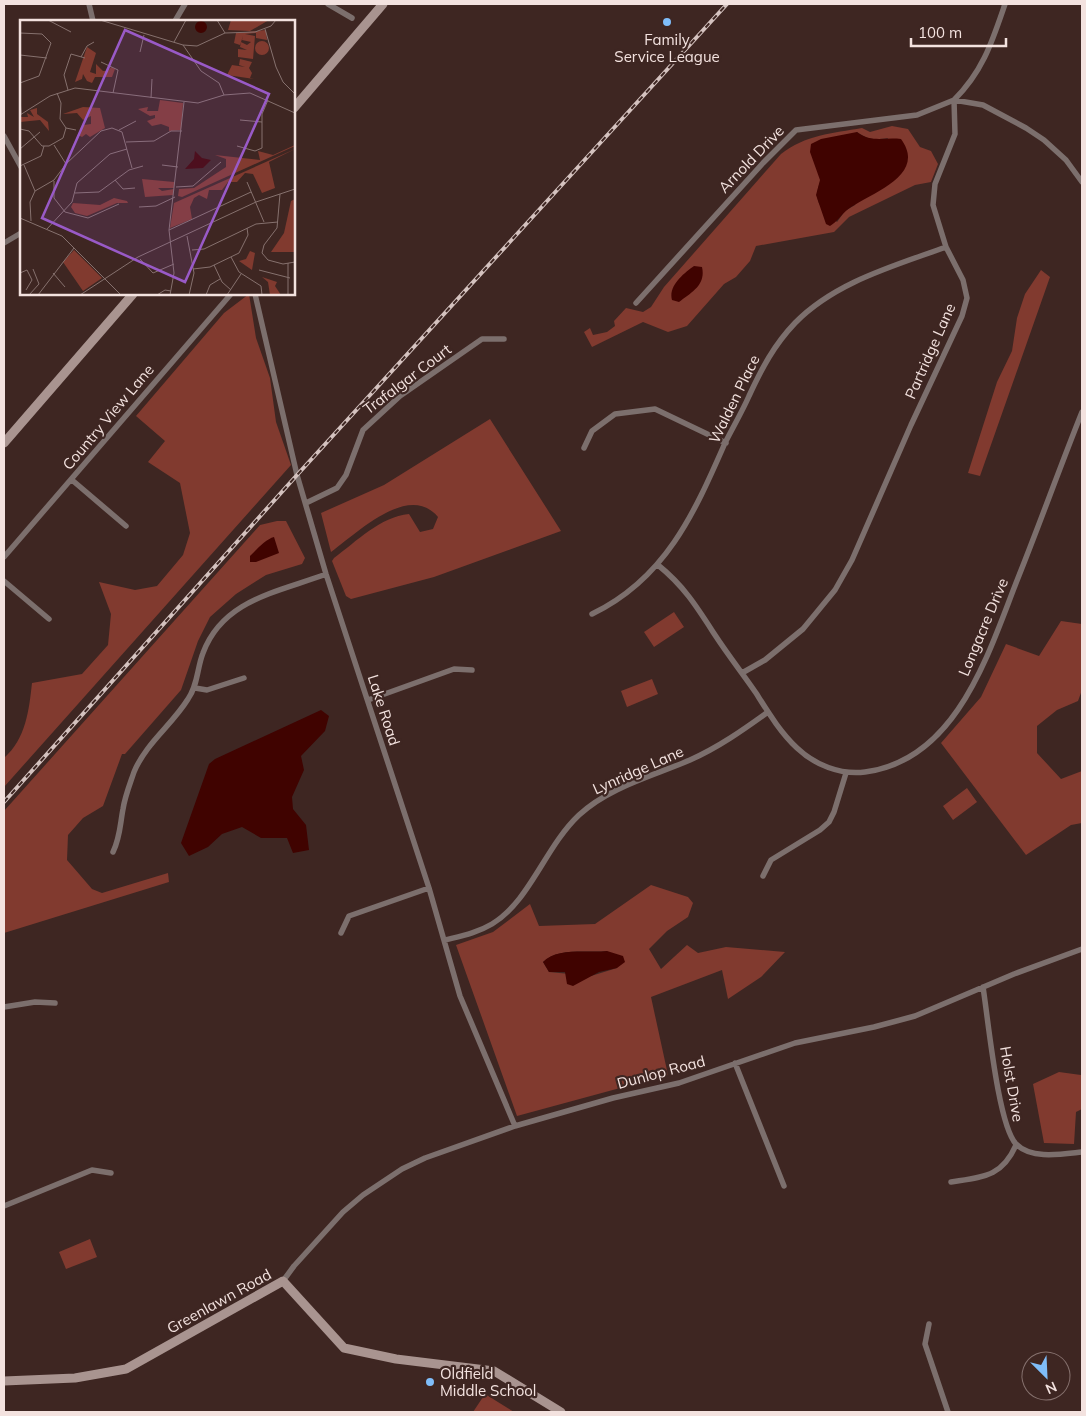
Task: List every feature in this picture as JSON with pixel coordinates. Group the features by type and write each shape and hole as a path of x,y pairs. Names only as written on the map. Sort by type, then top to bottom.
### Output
{"main road":[{"path":"295,107 382,4"},
{"path":"4,443 132,295"},
{"name":"Greenlawn Road","path":"4,1381 75,1378 126,1369 283,1281 344,1348 396,1359 494,1371 561,1412"}],"street":[{"path":"89,4 93,20"},
{"path":"176,20 186,4"},
{"path":"328,4 352,18"},
{"path":"1005,4 988,54 978,72 954,100 983,106 1026,128 1044,140 1066,160 1082,182"},
{"name":"Partridge Lane","path":"742,673 765,660 802,629 835,590 852,560 911,425 962,316 967,298 963,280 946,247 933,205 935,184 955,134 954,100"},
{"name":"Arnold Drive","path":"636,303 763,163 796,130 917,115 954,100"},
{"path":"4,136 20,165"},
{"path":"4,242 20,234"},
{"name":"Walden Place","path":"592,614 630,592 658,565 681,533 756,377 775,345 797,321 824,300 858,280 946,247"},
{"name":"Country View Lane","path":"4,557 230,295"},
{"name":"Lake Road","path":"255,295 294,462 326,574 429,888 460,996 515,1126"},
{"name":"Trafalgar Court","path":"306,503 336,488 346,475 362,430 386,408 482,339 504,340"},
{"path":"584,448 592,431 616,414 648,409 655,409 726,442"},
{"name":"Longacre Drive","path":"658,565 689,594 782,732 809,758 823,766 846,773 882,770 907,758 932,740 968,695 997,636 1082,412"},
{"path":"72,480 126,526"},
{"path":"113,852 120,838 125,797 141,758 188,700 195,688 204,652 219,625 234,611 267,594 326,574"},
{"path":"4,581 49,619"},
{"path":"368,700 454,668 472,670"},
{"path":"195,688 207,690 244,678"},
{"name":"Lynridge Lane","path":"445,940 473,933 493,924 511,908 524,892 561,834 594,803 616,790 720,745 768,712"},
{"path":"763,876 770,860 820,830 829,822 846,773"},
{"path":"341,933 349,916 429,888"},
{"name":"Dunlop Road","path":"283,1281 294,1266 344,1212 375,1186 424,1158 515,1126 613,1098 678,1083 795,1043 874,1028 915,1016 1042,963 1082,950"},
{"name":"Holst Drive","path":"984,988 1004,1120 1016,1145 1042,1154 1082,1152"},
{"path":"4,1007 36,1002 55,1003"},
{"path":"735,1063 784,1186"},
{"path":"952,1182 996,1172 1004,1166 1016,1145"},
{"path":"4,1206 92,1170 111,1174"},
{"path":"929,1324 925,1344 948,1412"}],"shaded area":[{"path":"892,126 908,129 920,147 931,151 938,164 931,182 915,185 849,217 834,232 756,246 750,261 736,277 724,284 687,326 668,332 643,322 592,347 584,332 590,328 593,335 607,332 615,326 614,321 626,308 643,312 651,307 664,287 781,154 800,143 830,133 862,128 870,132","holes":["857,132 872,139 888,138 855,205 845,211 837,222 820,205 817,196 818,187 836,157"]},
{"path":"857,132 873,139 901,139 907,152 907,163 902,173 893,182 847,210 830,226 826,224 816,195 820,180 810,152 811,144 821,139"},
{"path":"694,266 702,267 703,273 697,288 679,302 672,300 672,290 675,285"},
{"path":"1041,270 1050,277 980,476 968,473 997,382 1012,351 1017,318 1025,294"},
{"path":"249,295 256,338 270,378 276,422 291,465 4,787 4,758 22,733 28,714 32,683 82,674 108,645 111,614 99,582 135,590 157,586 183,555 190,533 180,483 148,462 165,441 136,416 224,313"},
{"path":"490,419 561,531 434,577 351,599 346,596 332,561 334,558 369,531 398,516 409,514 420,532 433,529 438,517 426,508 413,505 398,508 383,514 369,523 331,552 321,513 384,485"},
{"path":"286,521 305,558 302,564 266,575 236,594 210,617 198,641 181,690 125,754 122,754 103,806 83,818 68,835 67,860 92,889 102,893 168,873 169,882 4,933 4,811 260,525"},
{"path":"274,537 279,553 256,562 250,562 250,556 264,542"},
{"path":"674,612 684,627 654,647 644,632"},
{"path":"1061,621 1082,624 1082,690 1078,701 1057,710 1037,726 1037,753 1061,779 1082,771 1082,823 1071,825 1026,855 941,743 981,697 1006,644 1039,656"},
{"path":"652,679 658,694 627,707 621,691"},
{"path":"321,710 329,716 325,731 301,756 304,770 292,797 293,809 306,825 309,850 293,853 287,838 261,838 242,827 222,834 208,847 189,856 181,843 209,764 215,759"},
{"path":"967,788 977,802 953,820 943,806"},
{"path":"651,885 688,897 693,903 688,917 667,931 649,949 661,969 687,945 698,953 726,947 785,952 761,977 728,999 722,970 651,997 668,1075 517,1116 456,945 493,932 530,904 539,926 595,924","holes":["607,951 617,968 591,976 549,972 543,962 549,957 565,952"]},
{"path":"607,951 623,956 625,962 617,968 599,972 573,986 567,984 565,972 549,972 543,962 549,957 564,952"},
{"path":"1059,1072 1082,1074 1082,1109 1076,1112 1074,1144 1044,1143 1033,1084"},
{"path":"90,1239 97,1257 66,1269 59,1252"},
{"path":"485,1394 514,1412 473,1412"}],"railway":[{"path":"4,802 297,475 727,4"}],"place":[{"name":"Family Service League","path":"667,22"},
{"name":"Oldfield Middle School","path":"430,1382"}]}
